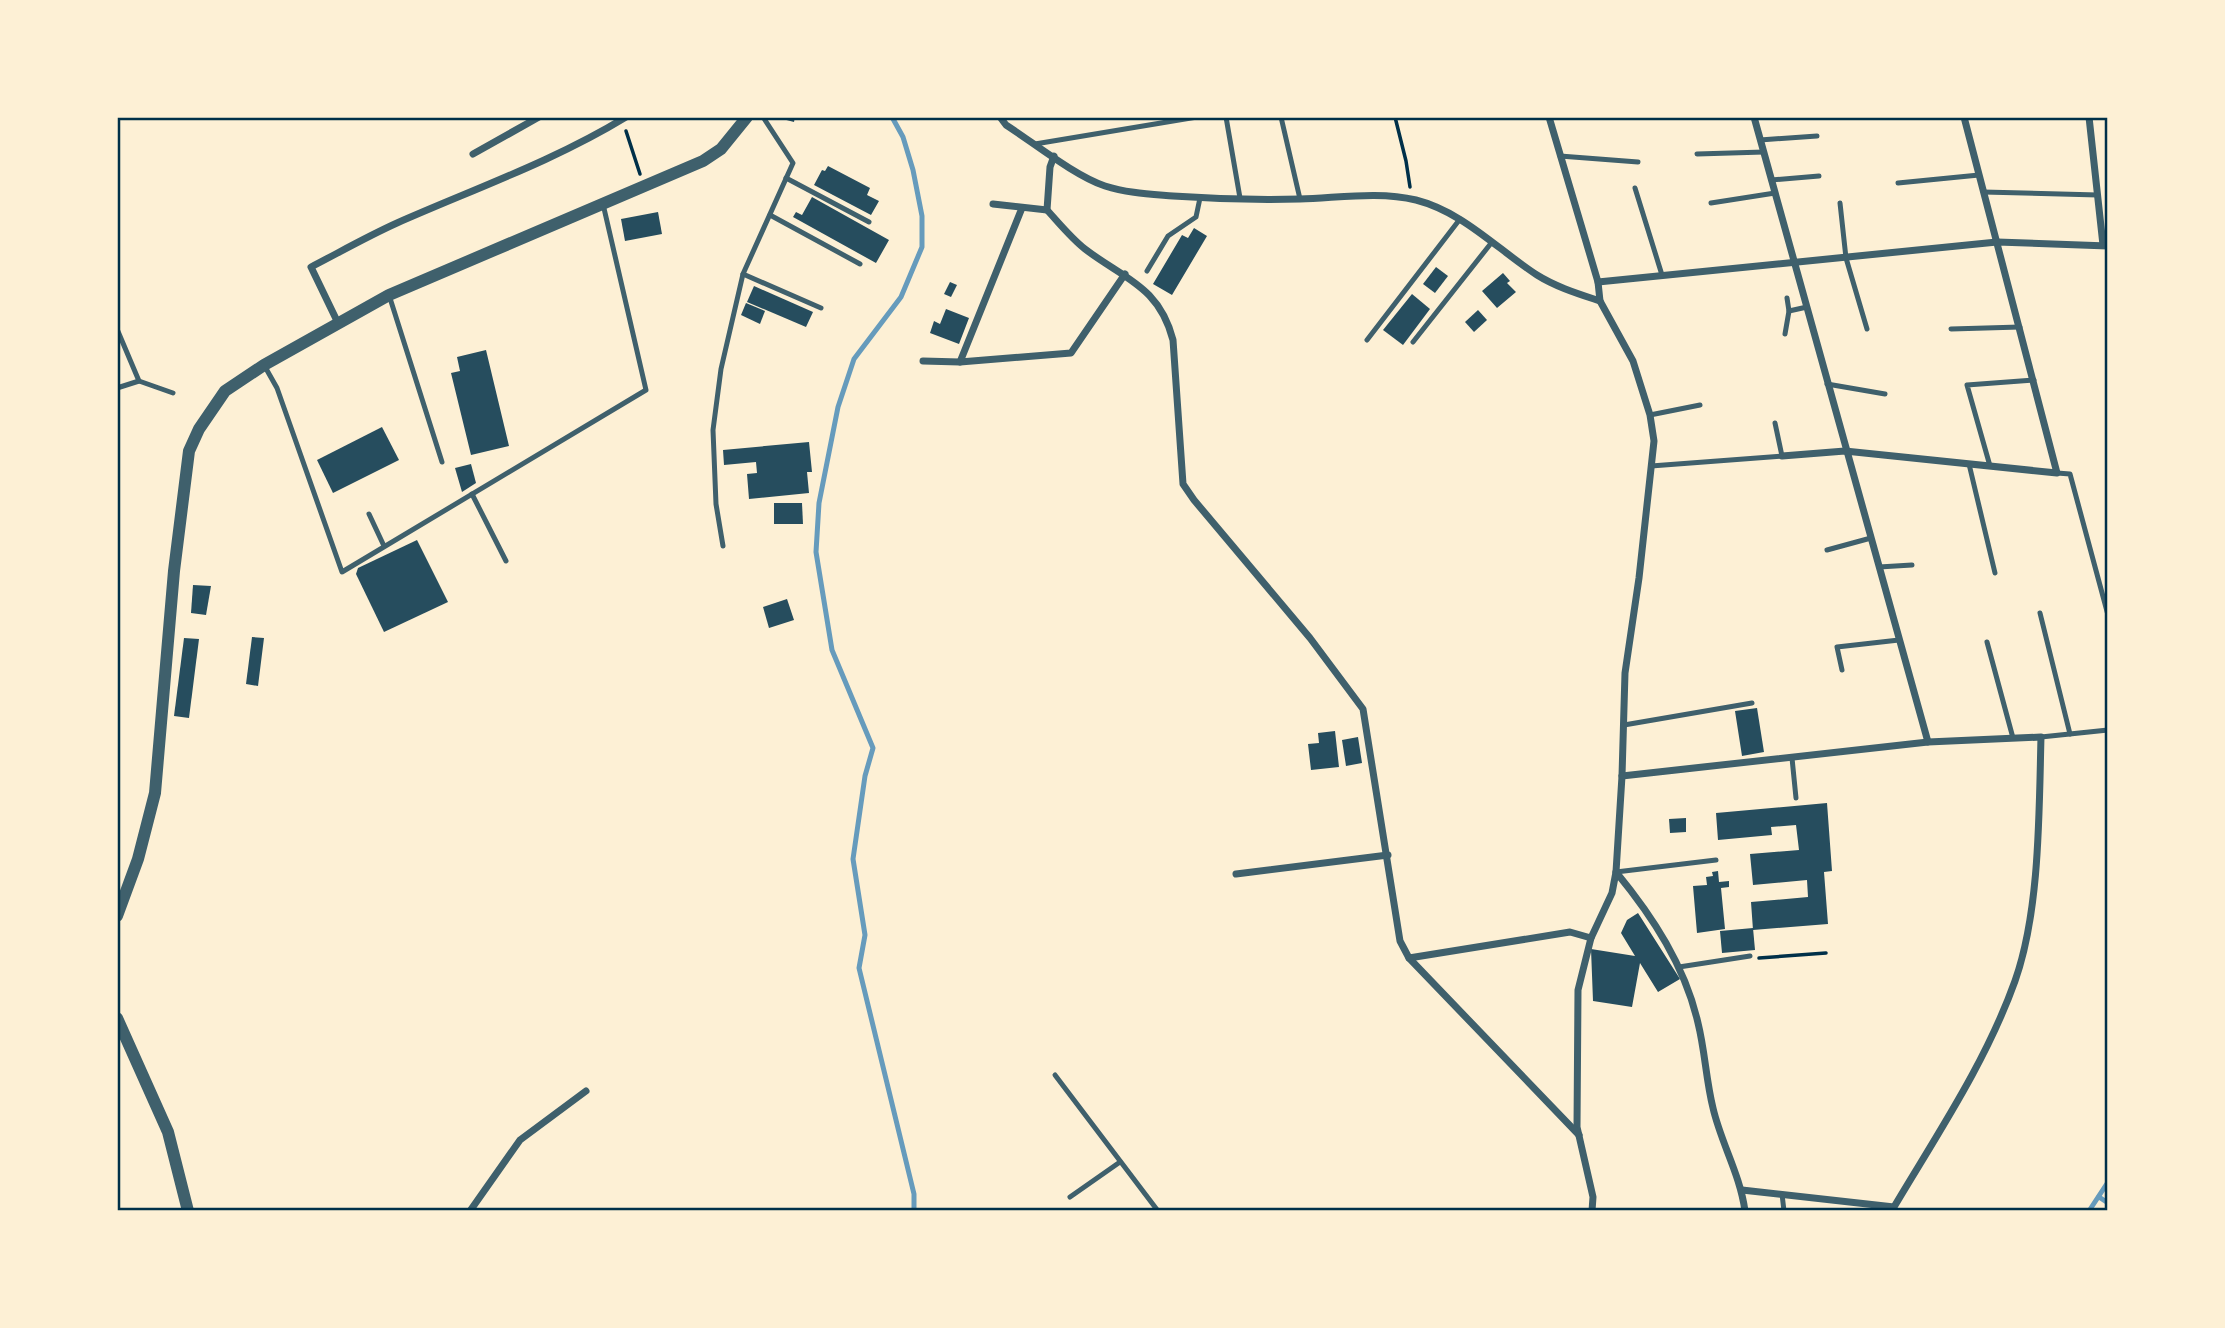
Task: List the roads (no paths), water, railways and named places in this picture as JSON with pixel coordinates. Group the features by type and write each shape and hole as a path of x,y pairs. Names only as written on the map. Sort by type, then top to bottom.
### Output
{"street":[{"path":"473,155 539,117"},
{"path":"117,916 138,859 155,793 173,571 189,451 199,429 225,391 264,365 389,295 703,161 721,149 747,117"},
{"path":"1000,117 1006,125 1078,173 1104,186 1135,193 1199,198 1300,199 1358,196 1412,199 1436,206 1460,219 1538,276 1574,293 1600,301"},
{"path":"1549,117 1598,282 1600,301 1633,361 1650,415 1654,440 1639,578 1625,673 1616,872 1612,893 1591,938 1578,990 1579,1135 1593,1197 1592,1211"},
{"path":"1754,117 1928,742"},
{"path":"1782,456 1845,451 2057,472 1964,117"},
{"path":"1598,282 1997,243 2105,245 2089,117"},
{"path":"338,323 311,267 394,224 537,164 597,135 624,118"},
{"path":"1047,210 1050,167 1054,156"},
{"path":"993,204 1047,210 1084,248 1148,291 1168,321 1173,340 1183,484 1310,638 1363,709 1400,942 1409,958 1579,1135"},
{"path":"960,362 1021,208"},
{"path":"923,361 960,362 1072,353 1125,274"},
{"path":"1622,776 1928,742 2041,737 2039,816 2028,926 2016,978 1977,1070 1894,1207 1742,1190"},
{"path":"1236,874 1388,855"},
{"path":"1616,872 1639,900 1679,967 1698,1023 1713,1110 1742,1190 1745,1211"},
{"path":"1409,958 1570,932 1591,938"},
{"path":"117,1018 168,1132 188,1211"},
{"path":"470,1211 520,1140 586,1091"}],"lane":[{"path":"723,546 716,504 713,430 721,369 743,274 793,163 763,117"},
{"path":"1035,144 1197,117"},
{"path":"1227,117 1240,198"},
{"path":"1281,117 1300,199"},
{"path":"1760,140 1817,136"},
{"path":"1697,154 1764,152"},
{"path":"1560,156 1638,162"},
{"path":"1898,183 1979,175"},
{"path":"1771,180 1819,176"},
{"path":"786,178 869,222"},
{"path":"1635,188 1662,275"},
{"path":"1983,192 2098,195"},
{"path":"1711,203 1775,193"},
{"path":"1147,271 1168,236 1196,218 1199,198"},
{"path":"1840,203 1846,258 1867,328"},
{"path":"264,365 277,388 341,572 646,390 603,204"},
{"path":"770,215 860,264"},
{"path":"1367,340 1460,219"},
{"path":"1413,342 1492,242"},
{"path":"743,274 821,308"},
{"path":"389,295 442,462"},
{"path":"1785,334 1787,298"},
{"path":"1788,312 1807,307"},
{"path":"1951,329 2020,327"},
{"path":"117,329 139,382"},
{"path":"1990,466 1967,385 2034,380"},
{"path":"117,388 139,382 173,393"},
{"path":"1827,384 1885,394"},
{"path":"1650,415 1700,405"},
{"path":"1651,466 1782,456 1775,423"},
{"path":"1969,464 1996,573"},
{"path":"2057,472 2070,474 2108,615"},
{"path":"472,494 506,561"},
{"path":"369,514 384,546"},
{"path":"1828,550 1871,538"},
{"path":"1879,567 1912,565"},
{"path":"2039,612 2070,734"},
{"path":"1842,670 1837,647 1899,640"},
{"path":"1987,642 2014,738"},
{"path":"1624,725 1752,703"},
{"path":"2041,737 2108,730"},
{"path":"1792,758 1796,797"},
{"path":"1616,872 1716,860"},
{"path":"1679,967 1751,956"},
{"path":"1055,1075 1158,1211"},
{"path":"1070,1197 1121,1162"},
{"path":"1782,1194 1784,1211"}],"waterway":[{"path":"892,117 903,137 913,170 922,216 922,247 901,297 854,359 838,407 819,503 816,552 832,650 873,748 865,776 853,859 865,935 859,968 914,1194 914,1211"},
{"path":"2089,1211 2108,1182"},
{"path":"2099,1197 2108,1203"}]}
